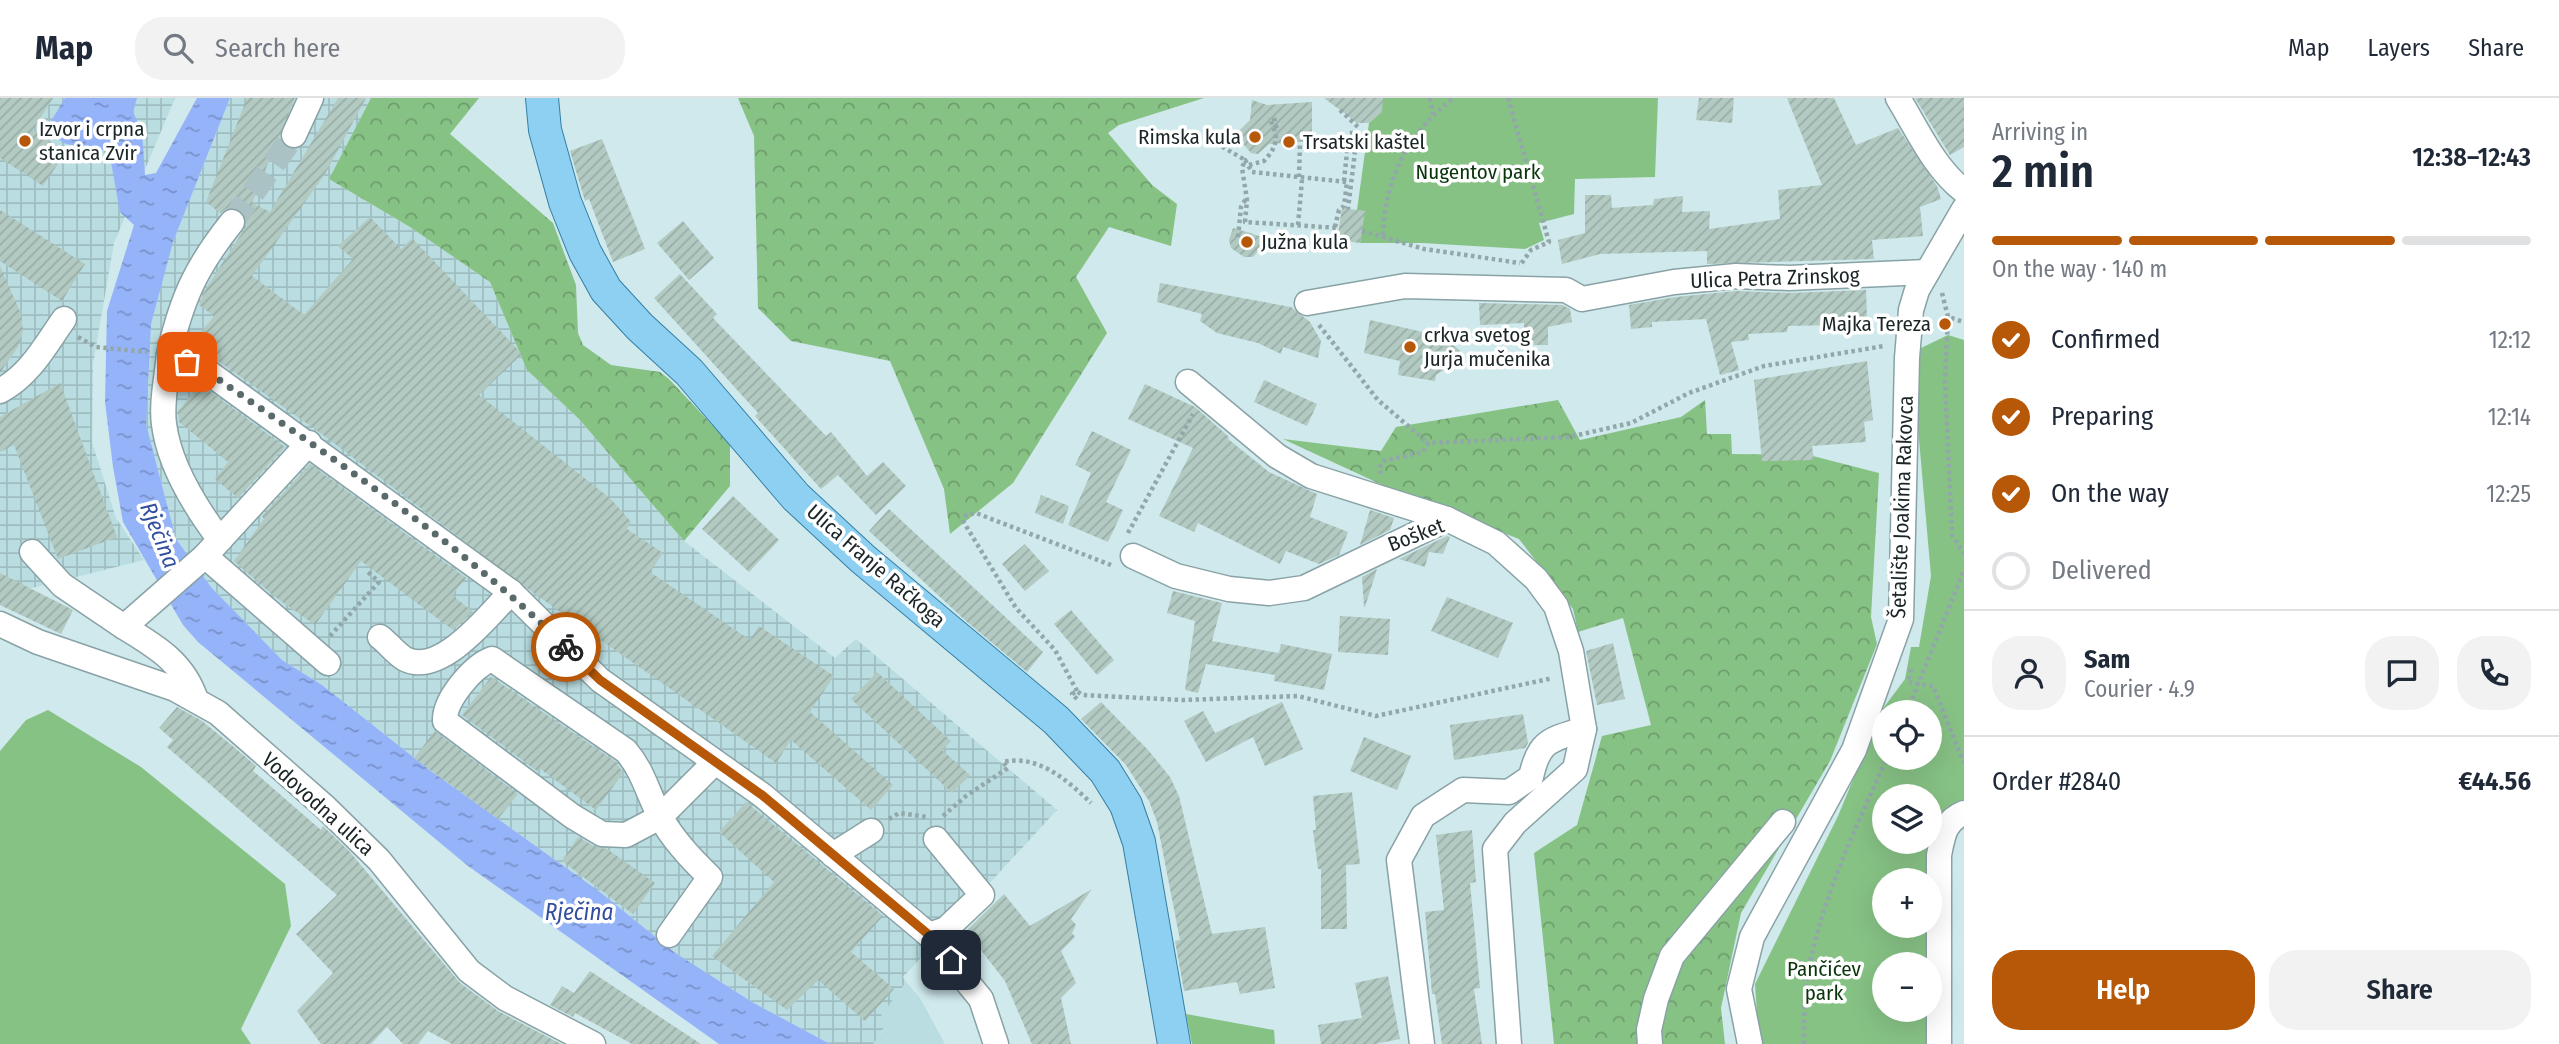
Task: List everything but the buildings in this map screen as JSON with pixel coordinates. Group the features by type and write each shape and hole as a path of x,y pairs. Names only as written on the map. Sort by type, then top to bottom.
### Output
{"main road":[{"name":"Ulica Franje Račkoga","path":"542,98 545,130 565,202 585,252 606,290 640,327 689,372 796,496 863,559 1056,720 1105,771 1126,805 1139,842 1174,1044"}],"street":[{"path":"294,135 312,98"},
{"path":"1898,98 1949,178 1964,191"},
{"name":"Šetalište Joakima Rakovca","path":"1750,1044 1739,989 1752,937 1854,750 1901,619 1911,310 1917,290 1929,280 1964,209"},
{"path":"232,222 204,258 191,283 169,354 164,424 179,472 205,521 213,548 321,657"},
{"name":"Ulica Petra Zrinskog","path":"1544,290 1566,290 1583,299 1674,282 1737,276 1929,280"},
{"path":"1307,303 1405,286 1544,290"},
{"path":"0,391 18,381 30,368 64,318"},
{"path":"169,354 205,370 309,443 510,592 600,680 762,795 929,935 981,999 996,1044"},
{"path":"1195,389 1277,456 1311,476 1447,519"},
{"path":"124,627 213,548 309,443"},
{"name":"Bošket","path":"1124,552 1177,576 1229,589 1269,593 1304,588 1447,519 1496,543 1536,579 1556,606 1572,651 1584,729 1575,769 1515,823 1495,849 1509,1044"},
{"path":"32,552 62,584 155,646 188,677 196,700"},
{"path":"380,637 405,659 422,661 441,656 464,642 510,592"},
{"name":"Vodovodna ulica","path":"0,624 38,642 176,689 218,713 325,807 379,860 469,971 505,998 593,1044"},
{"path":"669,934 710,877 688,855 660,817 640,767 626,751 492,659 479,664 444,710 444,721 572,816 602,834 626,835 660,817 715,762"},
{"path":"1422,1044 1399,860 1423,816 1463,790 1509,792 1531,777 1537,752 1553,739 1584,729"},
{"path":"1939,1044 1939,855 1943,832 1950,821 1964,813"},
{"path":"1650,1044 1649,1030 1656,999 1672,956 1783,822"},
{"path":"832,855 871,831"},
{"path":"929,935 946,929 982,895 936,839"}],"path":[{"path":"1430,98 1433,116"},
{"path":"1383,235 1386,196 1397,165 1433,116 1454,98"},
{"path":"1508,98 1549,243 1531,250 1521,264"},
{"path":"1340,110 1358,127 1348,209"},
{"path":"1216,143 1229,148 1247,162 1252,172 1347,181 1337,228 1245,222 1247,197 1242,168 1247,162 1264,161 1270,154 1277,134 1272,118"},
{"path":"1343,181 1349,133 1353,133 1354,143"},
{"path":"1298,225 1300,142"},
{"path":"1238,237 1241,207 1247,197"},
{"path":"1362,231 1424,249 1521,264 1544,290"},
{"path":"1929,280 1942,291 1948,317 1945,381 1952,535 1964,554"},
{"path":"1307,303 1356,375 1386,408 1428,443 1569,437 1631,423 1689,393 1764,366 1908,343"},
{"path":"1948,317 1964,322"},
{"path":"96,347 169,354"},
{"path":"1195,389 1124,552 1110,567 976,513 966,515 963,520 1016,608 1055,650 1077,691 1082,695 1182,700 1298,696 1376,716 1557,677 1563,708 1579,704"},
{"path":"1389,481 1379,468 1382,461 1423,452 1428,443"},
{"path":"1913,700 1964,570"},
{"path":"321,657 379,582 368,572"},
{"path":"1908,682 1933,685 1964,763"},
{"path":"1062,692 1077,707 1081,703 1073,694 1077,691"},
{"path":"871,831 899,813 944,816 966,796 1008,768 1003,762 1018,759 1057,773 1090,802 1096,813"},
{"path":"1804,1044 1804,1000 1811,958 1835,881 1882,770"}],"shaded area":[{"path":"0,98 175,98 114,243 93,364 92,442 116,518 144,560 0,596"},
{"path":"230,98 371,98 329,179 410,227 490,282 527,370 579,419 684,541 835,658 856,639 1057,810 903,977 906,982 878,1020 885,1027 873,1044 830,1044 752,1002 674,952 600,892 431,771 322,685 282,660 211,587 176,539 146,424 147,324 173,242"},
{"path":"906,982 920,998 945,1044 873,1044 885,1028 877,1020"}],"green space":[{"path":"371,98 479,98 450,134 553,223 576,285 578,333 583,345 611,365 660,372 730,444 730,486 684,541 579,419 527,370 490,282 410,227 329,179"},
{"path":"738,98 1204,98 1119,125 1108,133 1152,185 1177,204 1171,246 1109,227 1076,277 1107,333 1013,483 950,534 944,489 890,361 791,341 758,308 754,136"},
{"name":"Nugentov park","path":"1381,98 1658,98 1655,177 1575,179 1574,214 1539,223 1544,240 1525,249 1422,243 1360,243 1364,212 1357,210 1369,123 1382,112"},
{"name":"Pančićev park","path":"1948,335 1964,340 1964,799 1944,816 1941,868 1872,868 1872,938 1938,938 1937,952 1872,952 1872,1022 1934,1022 1933,1044 1763,1044 1758,1028 1755,984 1838,816 1872,734 1872,770 1942,770 1942,700 1889,700 1905,679 1911,647 1919,647 1931,576 1916,405 1921,348"},
{"path":"1558,400 1580,440 1681,417 1705,400 1707,434 1731,434 1732,454 1809,455 1879,473 1871,617 1877,644 1830,761 1741,913 1721,1008 1725,1044 1554,1044 1534,853 1577,825 1602,736 1651,725 1623,618 1578,632 1573,609 1519,539 1391,489 1283,439 1381,451 1396,427"},
{"path":"48,710 141,767 285,884 291,926 241,1029 251,1044 0,1044 0,751 26,720"},
{"path":"1186,1014 1274,1030 1275,1044 1192,1044"}],"water":[{"name":"Rječina","path":"65,98 137,98 133,112 142,131 145,175 156,173 197,98 230,98 173,242 151,324 146,424 176,539 211,587 282,660 322,685 431,771 600,892 674,952 752,1002 830,1044 719,1044 468,866 198,642 183,625 123,522 105,402 107,311 134,225 120,212 109,151 66,144 45,131"}],"tunnel":[{"path":"232,222 294,135"}],"way so far":[{"path":"187,362 205,370 413,518 510,592 566,647"}],"place":[{"name":"Rimska kula","path":"1255,137"},
{"name":"Izvor i crpna stanica Zvir","path":"25,141"},
{"name":"Trsatski kaštel","path":"1289,142"},
{"name":"Južna kula","path":"1247,242"},
{"name":"Majka Tereza","path":"1945,324"},
{"name":"crkva svetog Jurja mučenika","path":"1410,347"}],"route":[{"path":"566,647 600,680 762,795 929,935 951,960"}]}
